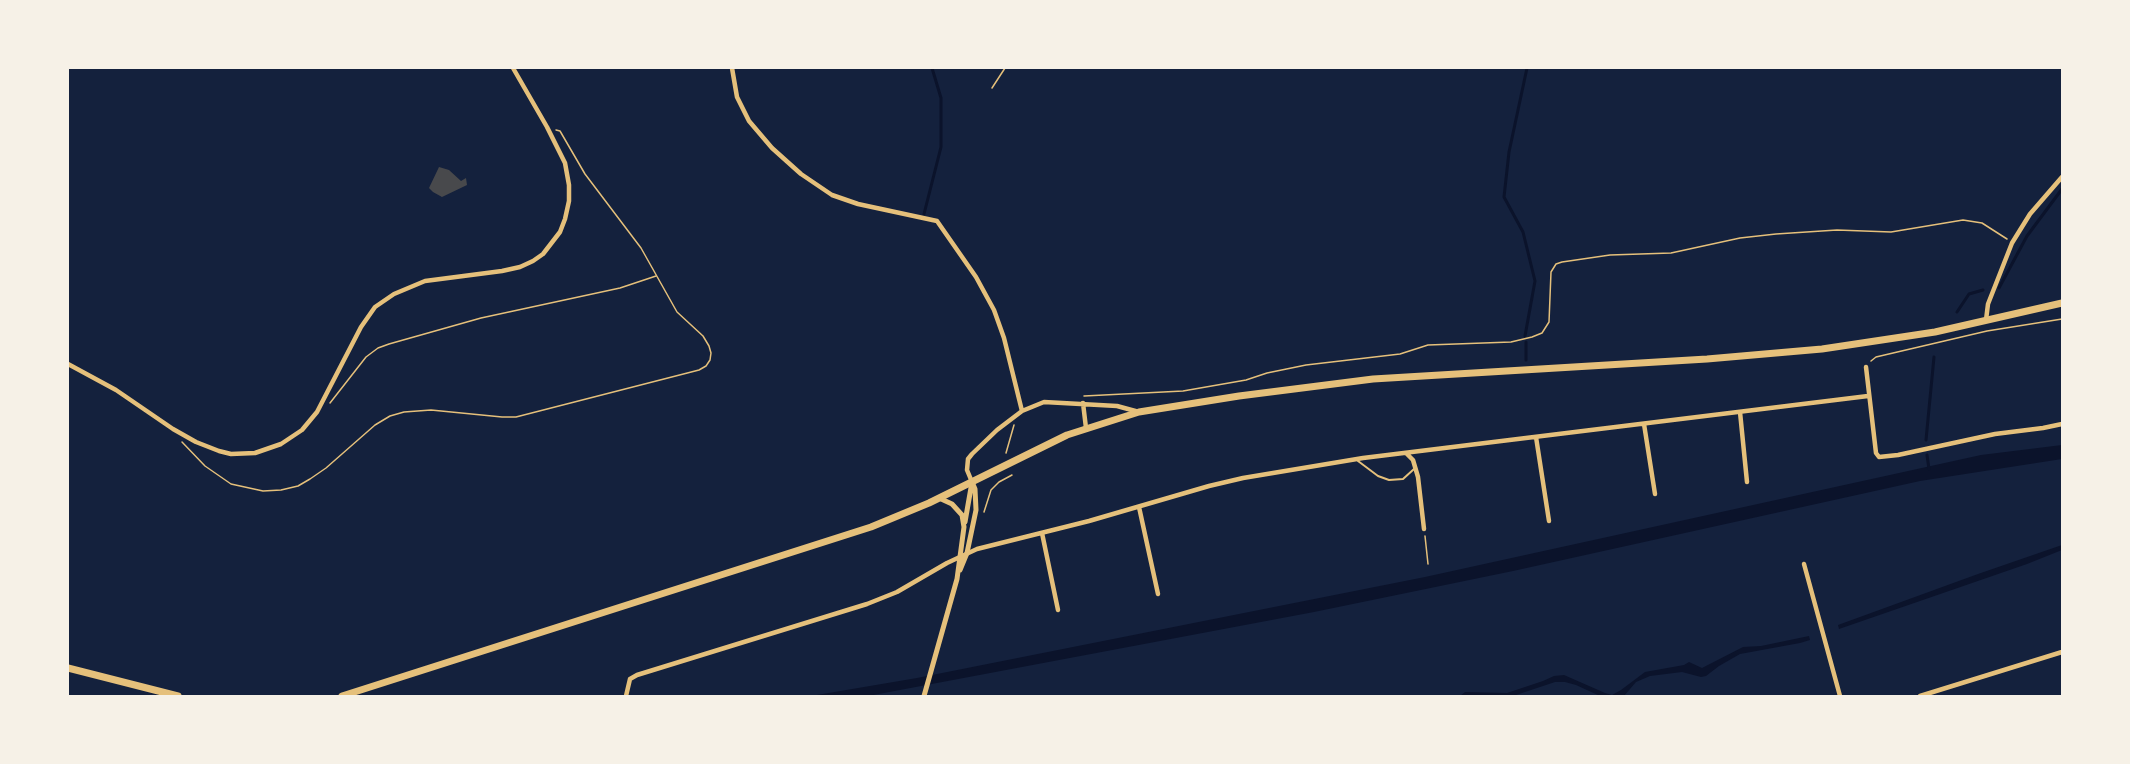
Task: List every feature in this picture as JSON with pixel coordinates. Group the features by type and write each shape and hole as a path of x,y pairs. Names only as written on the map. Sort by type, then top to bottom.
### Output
{"main road":[{"path":"342,696 844,537 888,521 939,498 1044,445 1086,428 1138,412 1373,379 1707,359 1822,349 1935,332 2062,303"},
{"path":"68,668 131,686 178,696"}],"street":[{"path":"68,364 116,390 172,429 219,451 231,454 255,453 281,444 302,430 317,412 361,327 375,307 394,294 425,281 502,271 534,261 543,254 560,232 569,201 565,163 513,68"},
{"path":"732,68 737,97 749,121 772,148 801,174 832,195 858,204 937,221 976,277 994,310 1004,338 1022,411"},
{"path":"1986,320 1988,304 2012,243 2030,214 2062,177"},
{"path":"1866,368 1876,453 1879,457 1885,458 1995,434 2062,424"},
{"path":"626,696 630,679 637,675 867,604 897,592 977,549 1242,478 1355,459 1868,396"},
{"path":"924,696 957,579 967,553 976,510 975,489 967,470 968,459 997,430 1022,411 1044,402 1123,406 1138,412"},
{"path":"1083,403 1086,428"},
{"path":"1740,412 1747,482"},
{"path":"1644,424 1655,494"},
{"path":"1536,437 1549,520"},
{"path":"1406,453 1411,456 1416,466 1424,529"},
{"path":"957,579 972,482"},
{"path":"939,498 952,504 962,515 964,527"},
{"path":"1139,507 1158,594"},
{"path":"1042,533 1058,610"},
{"path":"1804,564 1840,696"},
{"path":"1920,696 2062,652"}],"lane":[{"path":"1355,459 1378,476 1392,480 1407,477 1416,466"}],"path":[{"path":"992,88 1005,68"},
{"path":"172,429 186,448 217,476 231,484 263,491 281,490 298,486 310,479 375,425 390,416 404,412 431,410 516,417 699,370 710,360 709,346 703,336 676,312 641,248 585,174 560,131 547,127"},
{"path":"1083,396 1183,391 1246,380 1306,365 1400,354 1428,345 1511,342 1532,337 1542,333 1549,322 1551,272 1556,264 1562,262 1610,255 1671,253 1740,238 1776,234 1836,230 1891,232 1963,220 1982,223 2012,243"},
{"path":"317,412 332,402 366,357 384,346 481,318 620,288 656,276"},
{"path":"1866,368 1876,357 1988,331 2062,319"},
{"path":"1006,453 1016,417"},
{"path":"982,517 991,490 999,482 1012,476"},
{"path":"1424,529 1428,564"}],"water":[{"path":"2062,445 2062,459 1920,481 1513,571 1314,612 868,696 811,696 917,678 1425,577 1981,455"},
{"path":"2062,545 2062,550 2027,564 1839,629 1838,625"},
{"path":"1809,636 1810,640 1800,643 1740,654 1706,676 1701,677 1682,672 1650,676 1636,682 1624,696 1600,696 1576,685 1555,682 1513,696 1460,696 1465,692 1507,693 1554,676 1564,675 1612,695 1645,672 1684,665 1689,662 1702,668 1743,647 1761,646"}],"building":[{"path":"439,167 449,170 461,181 466,178 467,185 442,197 433,192 429,188"}],"waterway":[{"path":"924,214 941,147 941,98 932,68"},
{"path":"1525,336 1535,281 1523,232 1504,197 1509,152 1527,68"},
{"path":"1999,288 2027,236 2062,189"},
{"path":"1957,312 1969,294 1983,290"},
{"path":"1526,342 1526,360"},
{"path":"1926,440 1934,357"},
{"path":"1927,455 1929,469"}]}
